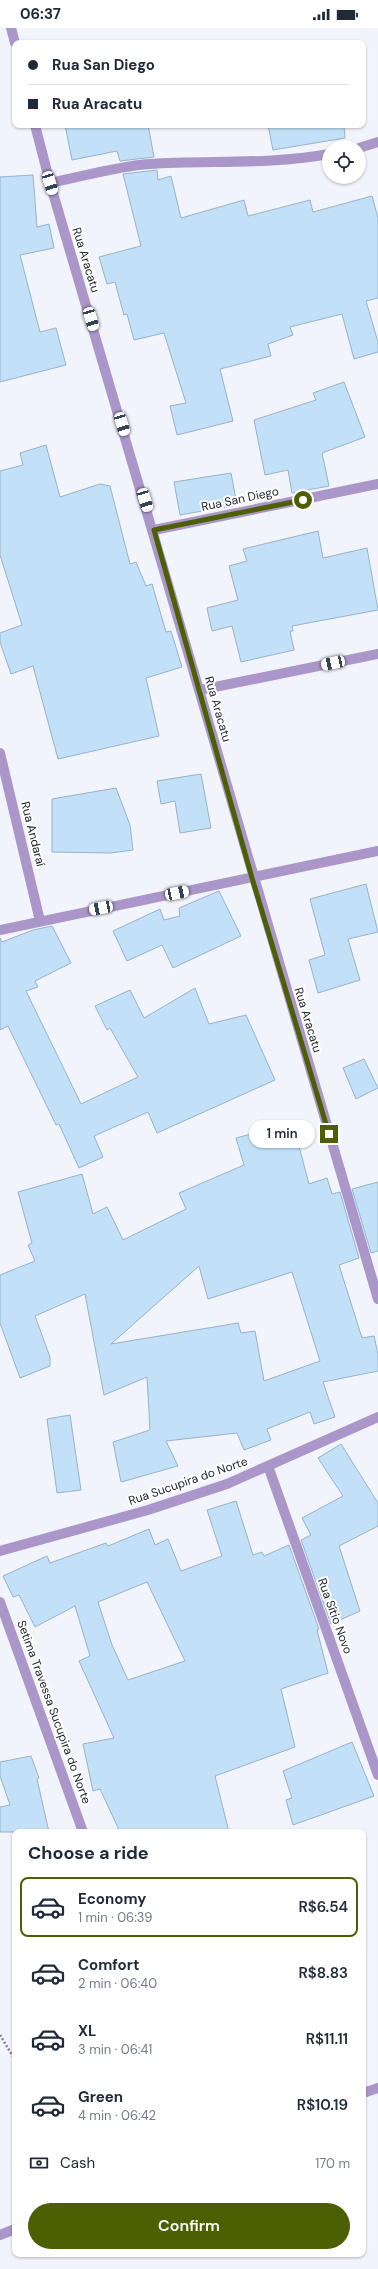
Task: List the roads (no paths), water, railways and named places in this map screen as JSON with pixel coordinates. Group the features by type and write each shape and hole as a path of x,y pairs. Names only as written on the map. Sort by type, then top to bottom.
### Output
{"street":[{"path":"11,28 14,40"},
{"name":"Rua Aracatu","path":"36,128 50,183 154,530 252,878 378,1299"},
{"path":"366,146 378,142"},
{"path":"50,183 148,164 256,162 303,159 322,155"},
{"name":"Rua San Diego","path":"154,530 378,484"},
{"path":"200,690 378,654"},
{"name":"Rua Andaraí","path":"0,753 40,920"},
{"path":"0,930 40,920 252,878 378,851"},
{"name":"Rua Sucupira do Norte","path":"0,1551 148,1510 227,1484 378,1417"},
{"name":"Rua Sítio Novo","path":"268,1466 378,1775"},
{"name":"Setima Travessa Sucupira do Norte","path":"0,1602 82,1829"},
{"path":"366,2092 378,2088"},
{"path":"0,2235 12,2230"}]}
